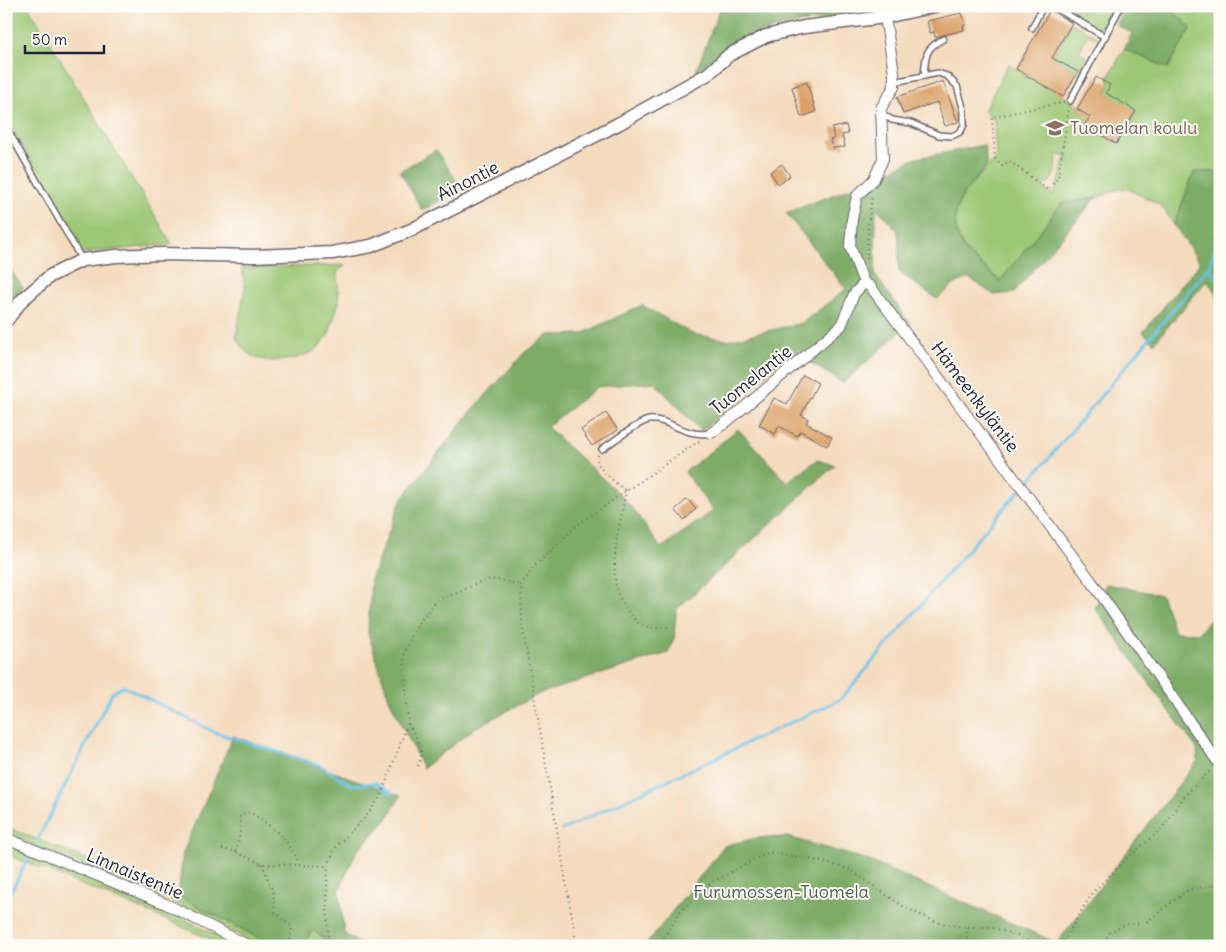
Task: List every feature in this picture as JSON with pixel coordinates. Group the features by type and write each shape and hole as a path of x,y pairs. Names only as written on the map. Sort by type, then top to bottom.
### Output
{"street":[{"name":"Ainontie","path":"6,321 22,300 50,276 82,260 160,254 254,256 350,251 371,246 411,230 618,124 708,74 729,55 766,36 804,26 885,17 918,8 935,6"},
{"path":"885,17 894,82"},
{"name":"Hämeenkyläntie","path":"894,82 894,86 881,108 883,160 874,179 857,196 852,218 850,246 864,283 870,286 904,330 1092,582 1219,764"},
{"name":"Tuomelantie","path":"711,433 841,326 854,294 864,283"},
{"name":"Linnaistentie","path":"6,838 166,904 249,946"}],"lane":[{"path":"1032,28 1043,6"},
{"path":"1053,6 1105,37"},
{"path":"1070,101 1121,6"},
{"path":"924,76 926,56 932,44 943,39"},
{"path":"881,114 892,120 912,123 939,135 952,136 960,132 964,125 964,111 957,86 947,76 938,73 894,82"},
{"path":"6,127 82,260"},
{"name":"Tuomelantie","path":"602,449 648,420 659,421 693,434 711,433"}],"path":[{"path":"1070,101 1058,178 1048,190 1009,161 1002,166 995,158 992,117 1070,101"},
{"path":"868,267 868,225 874,179"},
{"path":"450,182 447,190 457,206"},
{"path":"576,946 523,634 521,585 534,566 577,525 711,433"},
{"path":"602,449 598,454 598,463 621,488 626,490"},
{"path":"626,490 617,538 616,588 624,606 634,621 648,628 662,629 671,626"},
{"path":"328,946 326,886 328,866 335,848 367,815 381,796 408,723 404,657 418,624 438,599 455,594 475,584 489,579 521,585"},
{"path":"428,622 429,610"},
{"path":"408,723 417,739 422,754 418,766"},
{"path":"1061,946 1092,893 1128,857 1161,830 1186,794 1219,764"},
{"path":"236,852 240,834 240,816 250,812 275,829 292,848 299,864"},
{"path":"222,849 236,852 262,864 328,866"},
{"path":"659,946 679,913 712,882 769,852 814,860 849,869 904,907 936,922 966,928 990,927 1017,935 1036,946"},
{"path":"262,864 273,891 275,912 292,927 289,946"},
{"path":"1102,946 1110,932 1127,924 1145,923 1188,890 1220,884"},
{"path":"966,928 968,946"}],"green space":[{"path":"6,6 28,6 172,244 83,253 6,118"},
{"path":"722,6 848,6 850,16 799,23 765,31 749,37 719,54 695,74"},
{"path":"1057,6 1118,6 1109,21 1105,20 1099,31"},
{"path":"1126,6 1168,6 1191,28 1168,68 1124,49 1132,33 1116,25"},
{"path":"1168,6 1220,6 1220,172 1194,172 1174,225 1162,206 1126,188 1096,198 1062,203 1000,281 965,250 956,232 955,213 963,194 996,158 994,119 984,111 1008,64 1079,106 1077,109 1090,117 1085,124 1116,144 1136,112 1106,93 1110,85 1108,78 1124,49 1168,68 1191,28","holes":["1056,154 1069,158 1063,161 1060,179 1053,195 1040,185 1051,181 1055,173"]},
{"path":"1072,23 1096,36 1095,38 1088,34 1079,52 1087,57 1078,72 1052,58"},
{"path":"984,145 987,165 963,194 955,213 956,232 965,251 1000,281 1062,203 1096,198 1013,293 994,295 969,278 955,284 937,299 899,272 898,231 876,207 875,275 910,323 843,383 792,351 701,431 654,382 597,387 547,427 633,509 661,548 713,511 685,472 738,429 787,482 817,460 835,465 676,610 674,639 668,653 541,693 475,728 423,768 389,699 368,633 371,579 401,500 470,413 525,352 549,335 582,334 642,305 692,334 728,340 802,323 846,289 786,213 874,179 913,159"},
{"path":"436,150 462,189 422,210 400,171"},
{"path":"1194,172 1220,172 1220,299 1207,280 1154,343 1143,332 1200,263 1174,225"},
{"path":"6,263 23,288 6,309"},
{"path":"346,265 337,272 339,302 328,336 315,351 294,359 272,361 255,358 243,349 236,337 245,287 242,268"},
{"name":"Furumossen-Tuomela","path":"1106,584 1161,595 1175,632 1198,633 1220,610 1220,946 645,946 724,846 755,838 788,837 864,859 1057,943 1198,760 1197,749 1095,608"},
{"path":"233,736 401,796 384,823 356,852 339,890 344,933 362,946 333,946 313,930 301,946 274,946 178,896 183,853"},
{"path":"6,827 178,896 274,946 260,946 168,899 6,834"},
{"path":"6,845 161,907 237,946 226,946 6,854"},
{"path":"313,930 333,946 301,946"}],"building":[{"path":"1050,10 1072,23 1052,58 1078,72 1063,97 1016,69"},
{"path":"962,13 965,25 963,26 964,30 935,37 934,32 930,33 927,21"},
{"path":"1096,77 1110,85 1106,93 1136,111 1116,144 1085,124 1090,117 1077,109"},
{"path":"943,81 958,122 945,126 937,102 903,114 897,97"},
{"path":"807,82 816,112 801,117 792,87"},
{"path":"846,125 848,134 842,135 845,147 832,148 830,140 834,139 832,128"},
{"path":"782,164 790,176 778,184 770,172"},
{"path":"803,375 818,383 801,415 808,419 806,423 832,437 827,446 800,431 797,436 779,426 775,434 759,425 774,398 787,404"},
{"path":"606,413 618,430 592,446 581,430"},
{"path":"687,499 696,509 684,520 675,510"}],"waterway":[{"path":"562,830 841,699 996,517 1044,464 1209,267 1220,234"},
{"path":"1209,267 1220,283"},
{"path":"37,841 112,693 123,686 214,732 319,765 352,785 375,783 392,793"},
{"path":"6,901 29,857"}],"place":[{"name":"Tuomelan koulu","path":"1055,128"}]}
